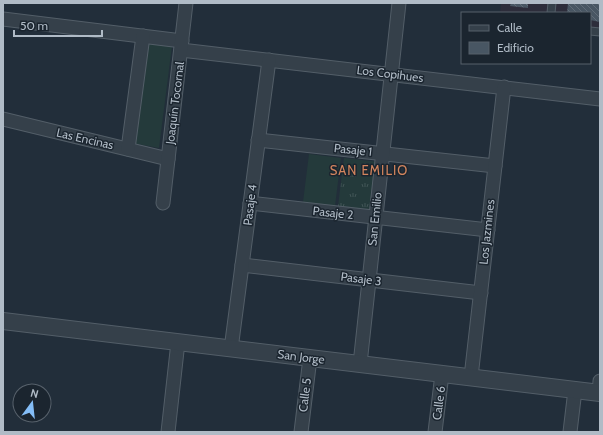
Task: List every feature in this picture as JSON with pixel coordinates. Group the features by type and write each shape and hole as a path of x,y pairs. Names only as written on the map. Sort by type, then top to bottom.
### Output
{"street":[{"name":"Joaquín Tocornal","path":"162,203 186,3"},
{"name":"San Emilio","path":"360,364 399,3"},
{"name":"Los Copihues","path":"3,19 143,36 181,45 269,60 600,99"},
{"path":"128,149 143,36"},
{"name":"Pasaje 4","path":"231,349 269,60"},
{"name":"Los Jazmines","path":"471,378 504,88"},
{"name":"Las Encinas","path":"3,119 168,159"},
{"name":"Pasaje 1","path":"258,140 495,166"},
{"name":"Pasaje 2","path":"250,203 488,230"},
{"name":"Pasaje 3","path":"242,265 481,293"},
{"name":"San Jorge","path":"3,322 575,390 600,389"},
{"path":"168,432 178,342"},
{"name":"Calle 5","path":"301,432 310,358"},
{"name":"Calle 6","path":"435,432 442,374"},
{"path":"570,432 575,390"}],"shaded area":[{"path":"501,3 600,3 600,35 591,34 591,12 500,12"}],"green space":[{"path":"146,44 172,46 159,148 132,143"},
{"path":"309,154 341,158 335,206 303,202"},
{"path":"344,158 379,162 374,211 338,207"}],"building":[{"path":"511,3 528,3 528,8 510,6"},
{"path":"568,3 600,3 600,22 591,20 591,12 567,12"}],"district":[{"name":"SAN EMILIO","path":"369,170"}]}
